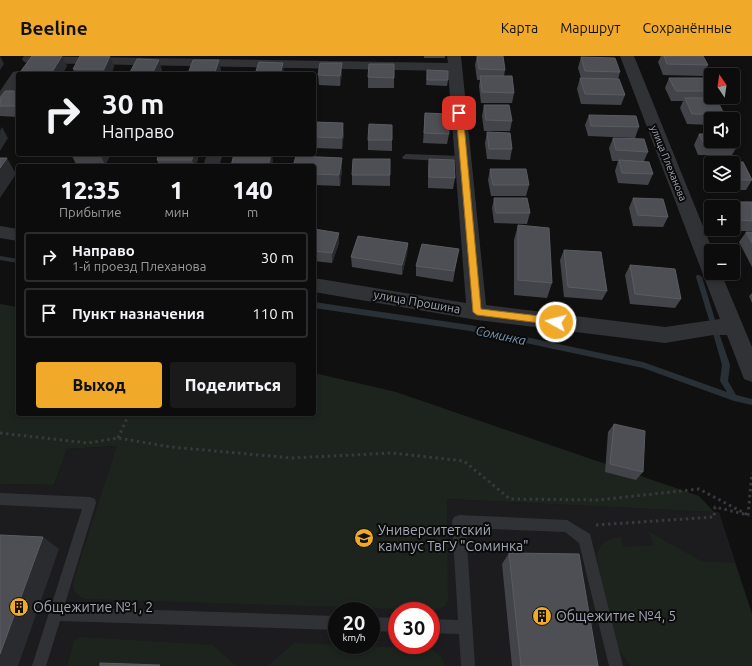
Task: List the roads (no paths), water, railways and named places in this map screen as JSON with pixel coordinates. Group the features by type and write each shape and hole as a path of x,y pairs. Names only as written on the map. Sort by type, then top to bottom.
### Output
{"street":[{"name":"улица Плеханова","path":"627,56 704,251"},
{"path":"20,72 30,57 240,64 455,62 477,312"},
{"path":"0,101 16,78"},
{"path":"0,232 16,235"},
{"path":"715,280 752,373"},
{"name":"улица Прошина","path":"316,285 477,312 665,335 713,327 734,327"}],"lane":[{"path":"406,157 463,159"},
{"path":"0,499 90,503 39,666"},
{"path":"468,666 459,521 567,526 585,539 616,666"},
{"path":"56,614 328,623"},
{"path":"440,626 466,627"}],"waterway":[{"name":"Соминка","path":"0,258 16,261"},
{"path":"699,277 713,323"},
{"name":"Соминка","path":"316,305 470,328 643,365 734,398"},
{"path":"715,330 726,365 724,381 734,398"},
{"name":"Соминка","path":"734,398 752,402"}],"place":[{"name":"Университетский кампус ТвГУ \"Соминка\"","path":"364,538"},
{"name":"Общежитие №1, 2","path":"19,607"},
{"name":"Общежитие №4, 5","path":"542,616"}]}
